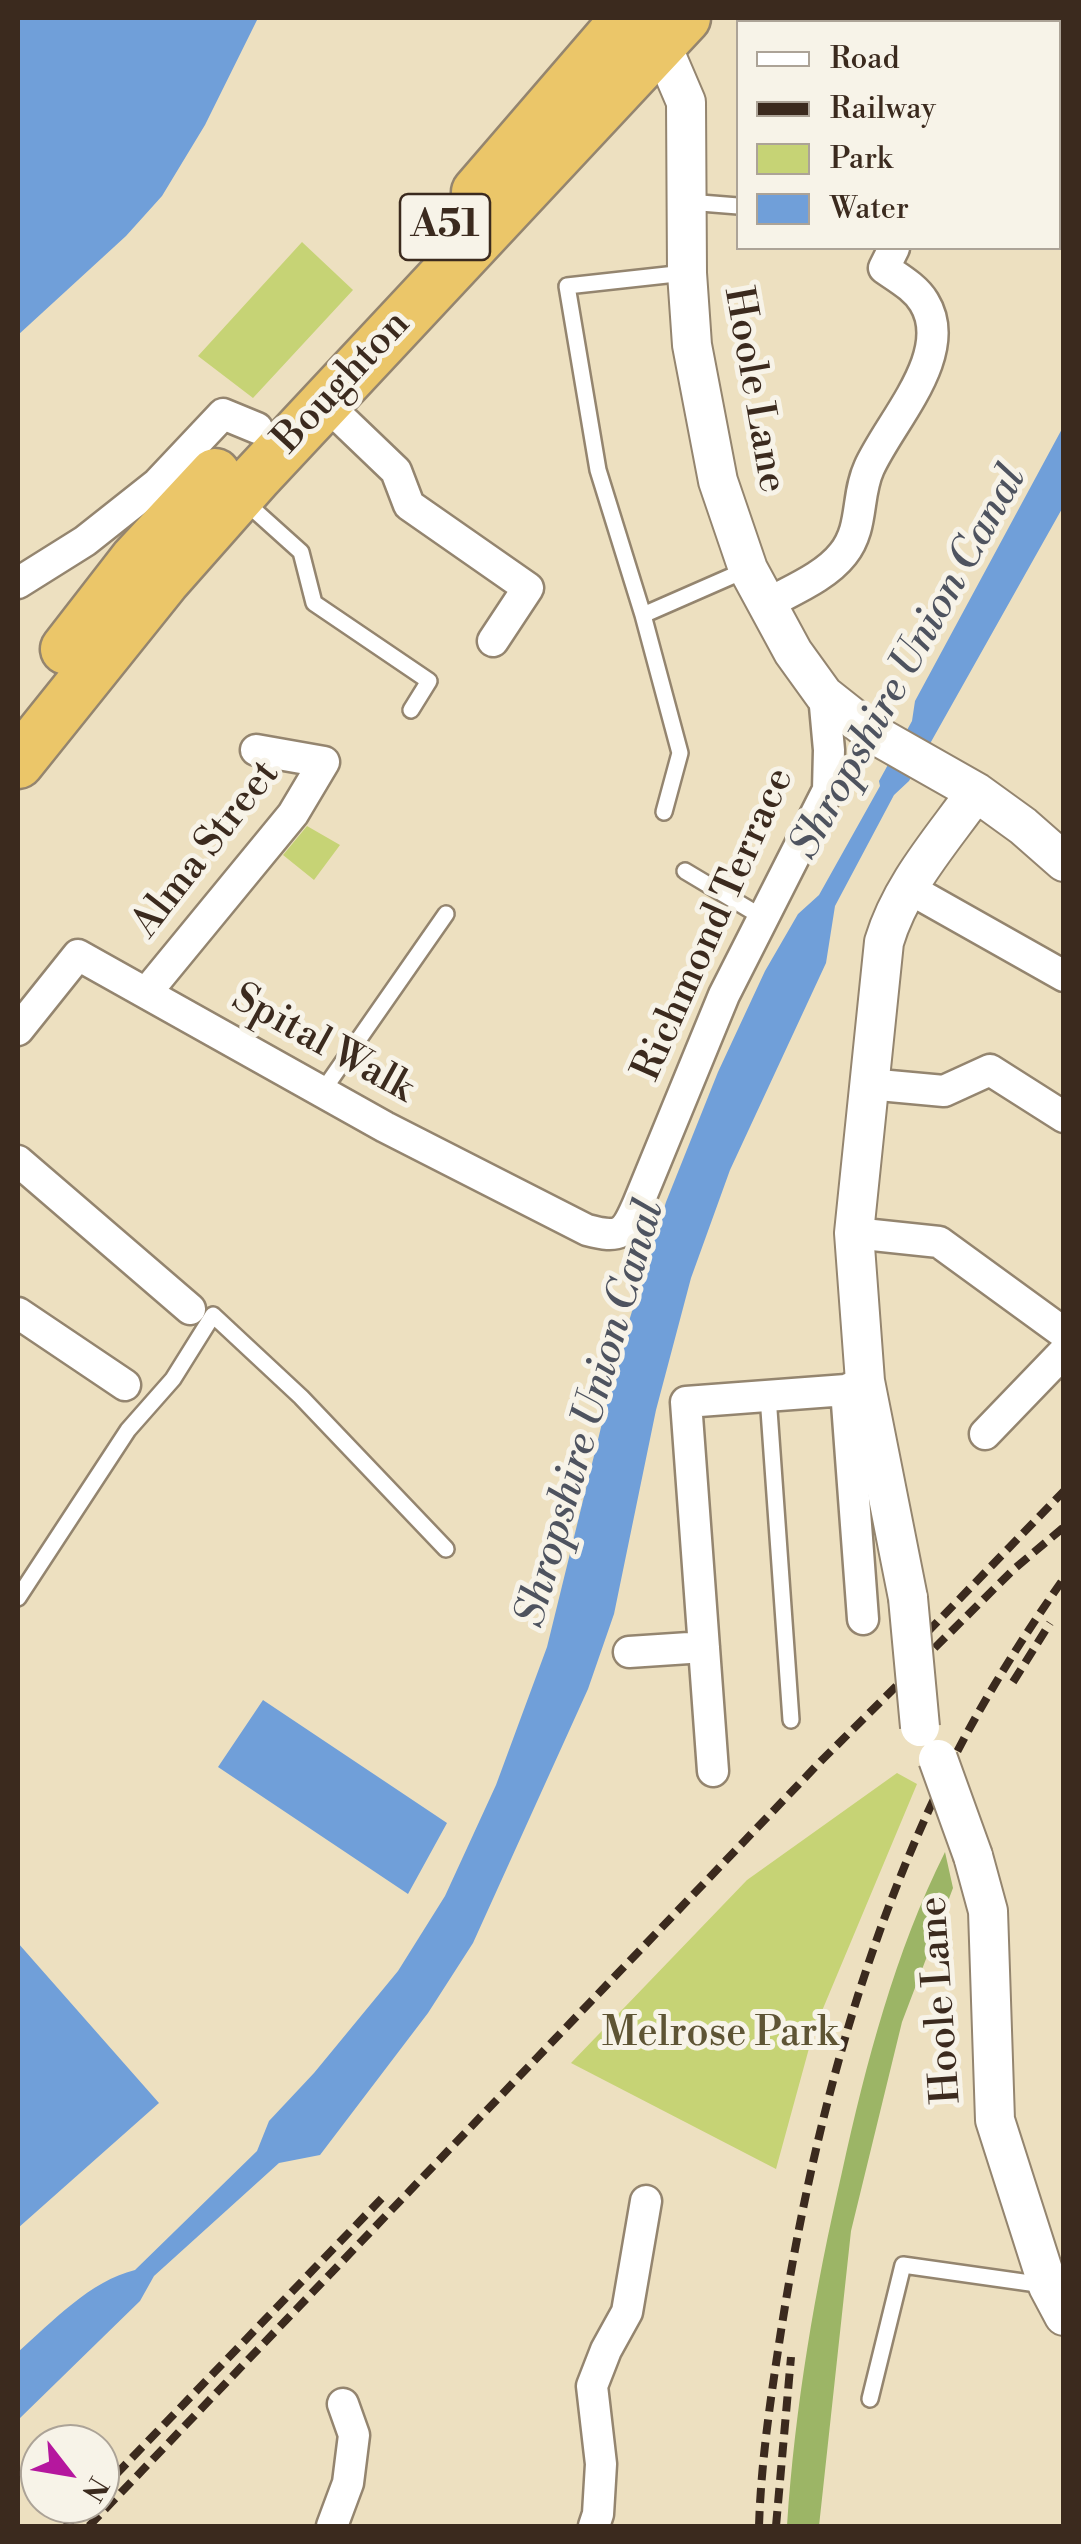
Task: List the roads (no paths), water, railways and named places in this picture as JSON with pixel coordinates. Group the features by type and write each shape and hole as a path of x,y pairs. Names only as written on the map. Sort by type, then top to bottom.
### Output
{"highway":[{"name":"Boughton","path":"18,763 164,581 650,25"},
{"name":"Boughton","path":"18,712 134,560 490,179 650,25"}],"street":[{"name":"Hoole Lane","path":"650,25 686,102 692,345 706,428 732,529 748,569 802,666 824,695 879,737 976,792 892,914 884,942 854,1233 863,1619"},
{"path":"766,604 812,579 846,552 859,522 862,487 869,467 930,358 934,332 923,300 884,268 893,250"},
{"path":"324,402 396,471 409,504 528,588 493,641"},
{"path":"18,583 84,541 157,484 223,414 257,428"},
{"name":"Richmond Terrace","path":"619,1234 626,1229 638,1204 724,996 828,790 824,695"},
{"name":"Alma Street","path":"146,993 293,814 324,762 256,750"},
{"path":"976,792 1064,862"},
{"path":"908,888 1064,976"},
{"name":"Spital Walk","path":"18,1030 78,955 322,1092 587,1230 619,1234"},
{"path":"868,1084 944,1091 990,1070 1064,1116"},
{"path":"18,1161 190,1309"},
{"path":"854,1233 939,1242 1064,1333"},
{"path":"18,1312 125,1385"},
{"path":"985,1434 1064,1352"},
{"name":"Hoole Lane","path":"856,1386 908,1598 929,1743 974,1856 988,1911 996,2120 1056,2301"},
{"path":"713,1771 685,1387 768,1396 856,1386"},
{"path":"629,1652 704,1647"},
{"path":"594,2526 601,2464 592,2386 627,2312 646,2201"},
{"path":"332,2526 348,2483 354,2435 344,2404"}],"lane":[{"path":"688,202 736,206"},
{"path":"664,812 680,754 643,614 598,470 567,286 688,273"},
{"path":"239,496 300,552 314,602 429,680 411,710"},
{"path":"643,614 748,569"},
{"path":"685,871 762,917"},
{"path":"322,1092 446,914"},
{"path":"18,1598 128,1430 173,1379 213,1315 302,1396 446,1549"},
{"path":"768,1396 790,1720"},
{"path":"870,2400 902,2265 1056,2301"}],"water":[{"path":"18,18 258,18 205,125 162,196 126,236 18,335"},
{"path":"1063,427 1063,507 909,781 894,795 835,906 826,963 730,1170 691,1278 656,1410 614,1614 588,1689 473,1943 428,2013 320,2155 279,2163 154,2276 140,2301 18,2420 18,2352 87,2293 135,2270 257,2151 269,2121 398,1971 445,1896 496,1785 547,1647 620,1350 666,1202 718,1072 765,971 798,914 819,895 880,786 879,781 912,721 915,701"},
{"path":"263,1700 447,1823 408,1894 218,1767"},
{"path":"18,1943 159,2103 18,2228"}],"railway":[{"path":"911,1649 1064,1491"},
{"path":"89,2526 821,1761 1014,1569 1064,1527"},
{"path":"759,2526 767,2428 794,2257 826,2108 869,1962 924,1820 957,1752 1007,1664 1064,1578"},
{"path":"1013,1682 1050,1623"},
{"path":"120,2470 387,2193"},
{"path":"776,2526 791,2357"}],"water label":[{"name":"Shropshire Union Canal","path":"910,663"},
{"name":"Shropshire Union Canal","path":"592,1414"}],"park label":[{"name":"Melrose Park","path":"720,2035"}]}
